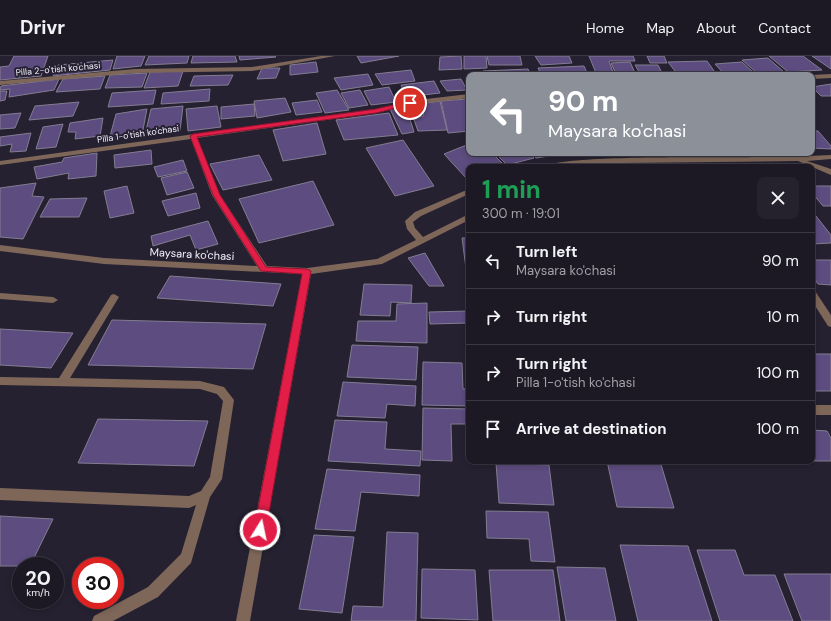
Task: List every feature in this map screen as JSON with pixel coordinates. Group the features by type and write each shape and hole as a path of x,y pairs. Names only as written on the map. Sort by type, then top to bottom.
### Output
{"street":[{"name":"Pilla 2-o'tish ko'chasi","path":"0,83 135,71 252,69 332,56"},
{"path":"815,77 831,76"},
{"name":"Pilla 1-o'tish ko'chasi","path":"0,162 376,111 410,103 466,96"},
{"path":"193,136 216,195 264,269"},
{"path":"565,164 639,160 796,156 831,157"},
{"path":"796,156 814,164"},
{"path":"815,164 830,171"},
{"path":"815,172 830,171"},
{"path":"422,241 411,229 409,221 418,214 466,192"},
{"name":"Maysara ko'chasi","path":"0,248 104,262 307,271 379,262 466,219"},
{"path":"243,621 307,271"},
{"path":"0,296 53,300"},
{"path":"62,382 114,297"},
{"path":"815,298 831,323"},
{"path":"0,381 200,385 220,390 229,400 216,479 205,495 186,558 153,592 99,621"},
{"path":"815,410 831,410"},
{"path":"0,494 189,502 205,495"}],"building":[{"path":"14,56 48,56 41,76 0,80 0,67 9,66"},
{"path":"117,56 145,56 141,66 113,69"},
{"path":"149,56 189,56 187,63 145,65"},
{"path":"193,56 235,56 237,62 191,63"},
{"path":"239,56 275,56 276,57 240,60"},
{"path":"357,56 399,56 361,63"},
{"path":"461,56 462,69 439,70 440,57"},
{"path":"464,56 486,56 487,68 464,69"},
{"path":"487,56 520,56 522,65 489,65"},
{"path":"535,56 569,56 572,63 541,65"},
{"path":"589,56 633,56 635,61 609,61 613,72 596,72"},
{"path":"647,56 664,56 667,63 650,63"},
{"path":"769,56 803,56 822,70 788,72"},
{"path":"812,56 831,56 831,69"},
{"path":"768,58 784,72 756,72 742,60"},
{"path":"113,60 110,70 53,76 58,65"},
{"path":"707,61 715,72 676,72 668,62"},
{"path":"316,62 318,72 290,75 290,65"},
{"path":"630,62 635,72 615,72 611,63"},
{"path":"742,62 753,72 722,72 715,64"},
{"path":"635,65 658,65 662,72 639,72"},
{"path":"584,66 587,72 540,72 538,68"},
{"path":"262,68 280,68 276,78 257,79"},
{"path":"528,69 530,72 484,72"},
{"path":"411,70 415,81 382,85 375,74"},
{"path":"183,71 178,86 144,88 150,72"},
{"path":"147,73 142,87 105,88 110,75"},
{"path":"368,74 373,85 341,90 334,78"},
{"path":"233,75 228,85 190,86 194,76"},
{"path":"105,76 100,89 56,92 63,79"},
{"path":"59,79 54,90 9,97 10,89 0,90 1,86"},
{"path":"461,79 466,90 447,91 440,81"},
{"path":"434,81 440,93 406,97 401,85"},
{"path":"831,84 831,96 821,96 815,90 815,87"},
{"path":"389,87 396,102 371,105 364,91"},
{"path":"210,89 209,101 161,104 163,93"},
{"path":"156,90 153,104 108,107 112,93"},
{"path":"337,90 349,110 325,113 316,93"},
{"path":"360,90 368,105 349,108 341,93"},
{"path":"0,91 7,91 5,100 0,101"},
{"path":"285,98 291,112 257,118 254,101"},
{"path":"466,99 466,131 448,133 441,101"},
{"path":"317,100 322,112 296,115 292,103"},
{"path":"440,101 447,130 418,131 413,117 424,116 420,104"},
{"path":"79,102 73,116 29,120 35,106"},
{"path":"254,104 255,116 221,119 221,107"},
{"path":"414,104 420,115 409,116 414,132 402,134 390,109"},
{"path":"183,106 180,131 145,135 151,109"},
{"path":"217,106 221,127 188,131 186,109"},
{"path":"147,109 142,135 109,140 116,114"},
{"path":"21,113 15,128 0,129 0,115"},
{"path":"389,113 398,135 344,140 336,120"},
{"path":"103,118 100,136 75,139 76,132 68,132 70,123"},
{"path":"317,123 326,154 283,161 273,130"},
{"path":"63,124 56,147 36,149 43,127"},
{"path":"815,131 818,131 831,146 831,149 815,148"},
{"path":"31,133 26,151 10,152 12,144 0,146 0,137"},
{"path":"403,140 434,186 395,196 366,148"},
{"path":"466,145 466,156 495,156 503,164 466,164 466,178 444,154"},
{"path":"151,150 152,164 115,168 114,155"},
{"path":"97,153 96,176 68,179 69,173 37,179 34,167 62,162 64,158"},
{"path":"259,155 272,180 223,190 210,164"},
{"path":"498,156 532,156 534,158 511,164 506,164"},
{"path":"534,156 549,156 536,158"},
{"path":"183,160 187,171 158,177 154,167"},
{"path":"187,172 194,188 167,195 161,178"},
{"path":"313,181 334,225 259,243 239,199"},
{"path":"36,183 32,196 44,197 23,239 0,237 0,188"},
{"path":"127,186 134,213 110,218 104,191"},
{"path":"815,186 831,186 831,206 823,206 815,197"},
{"path":"196,193 200,208 168,216 162,201"},
{"path":"87,198 79,217 40,217 50,199"},
{"path":"815,215 831,235 831,243 815,244"},
{"path":"208,221 218,244 196,250 190,235 153,246 151,236"},
{"path":"462,238 466,238 466,268"},
{"path":"425,253 444,286 429,286 408,258"},
{"path":"815,260 831,260 831,285 818,284 815,280"},
{"path":"170,276 281,284 273,306 157,298"},
{"path":"364,284 412,285 411,303 391,302 390,316 360,315"},
{"path":"427,303 427,343 356,341 358,321 396,321 397,304"},
{"path":"466,311 466,323 430,324 429,312"},
{"path":"112,320 266,324 253,369 88,365"},
{"path":"0,329 73,333 51,368 0,365"},
{"path":"352,345 418,347 416,380 347,377"},
{"path":"815,354 831,354 831,391 815,391"},
{"path":"423,362 462,363 463,389 466,389 466,406 422,405"},
{"path":"343,382 416,386 415,406 387,404 385,418 337,416"},
{"path":"423,408 466,409 466,424 451,424 452,461 422,460"},
{"path":"98,419 208,421 194,466 78,463"},
{"path":"335,420 387,422 385,449 421,451 420,466 328,461"},
{"path":"815,430 827,431 831,438 831,461 815,461"},
{"path":"496,464 549,465 554,505 499,503"},
{"path":"608,464 661,464 674,508 617,507"},
{"path":"327,469 420,475 419,496 361,492 355,531 315,529"},
{"path":"486,511 548,512 555,562 531,561 529,539 487,538"},
{"path":"0,516 53,519 34,557 12,557 12,566 0,566"},
{"path":"387,532 418,533 416,621 351,621 353,606 383,607"},
{"path":"314,535 354,537 342,613 299,609"},
{"path":"620,545 688,546 712,621 638,621"},
{"path":"697,550 735,550 744,575 775,575 793,621 720,621"},
{"path":"557,567 605,568 616,621 566,621"},
{"path":"422,569 475,570 478,620 421,618"},
{"path":"489,570 553,570 560,621 493,621"},
{"path":"784,574 831,574 831,621 802,621"}],"route":[{"path":"260,530 307,271 264,269 216,195 193,136 376,111 410,103"}]}
